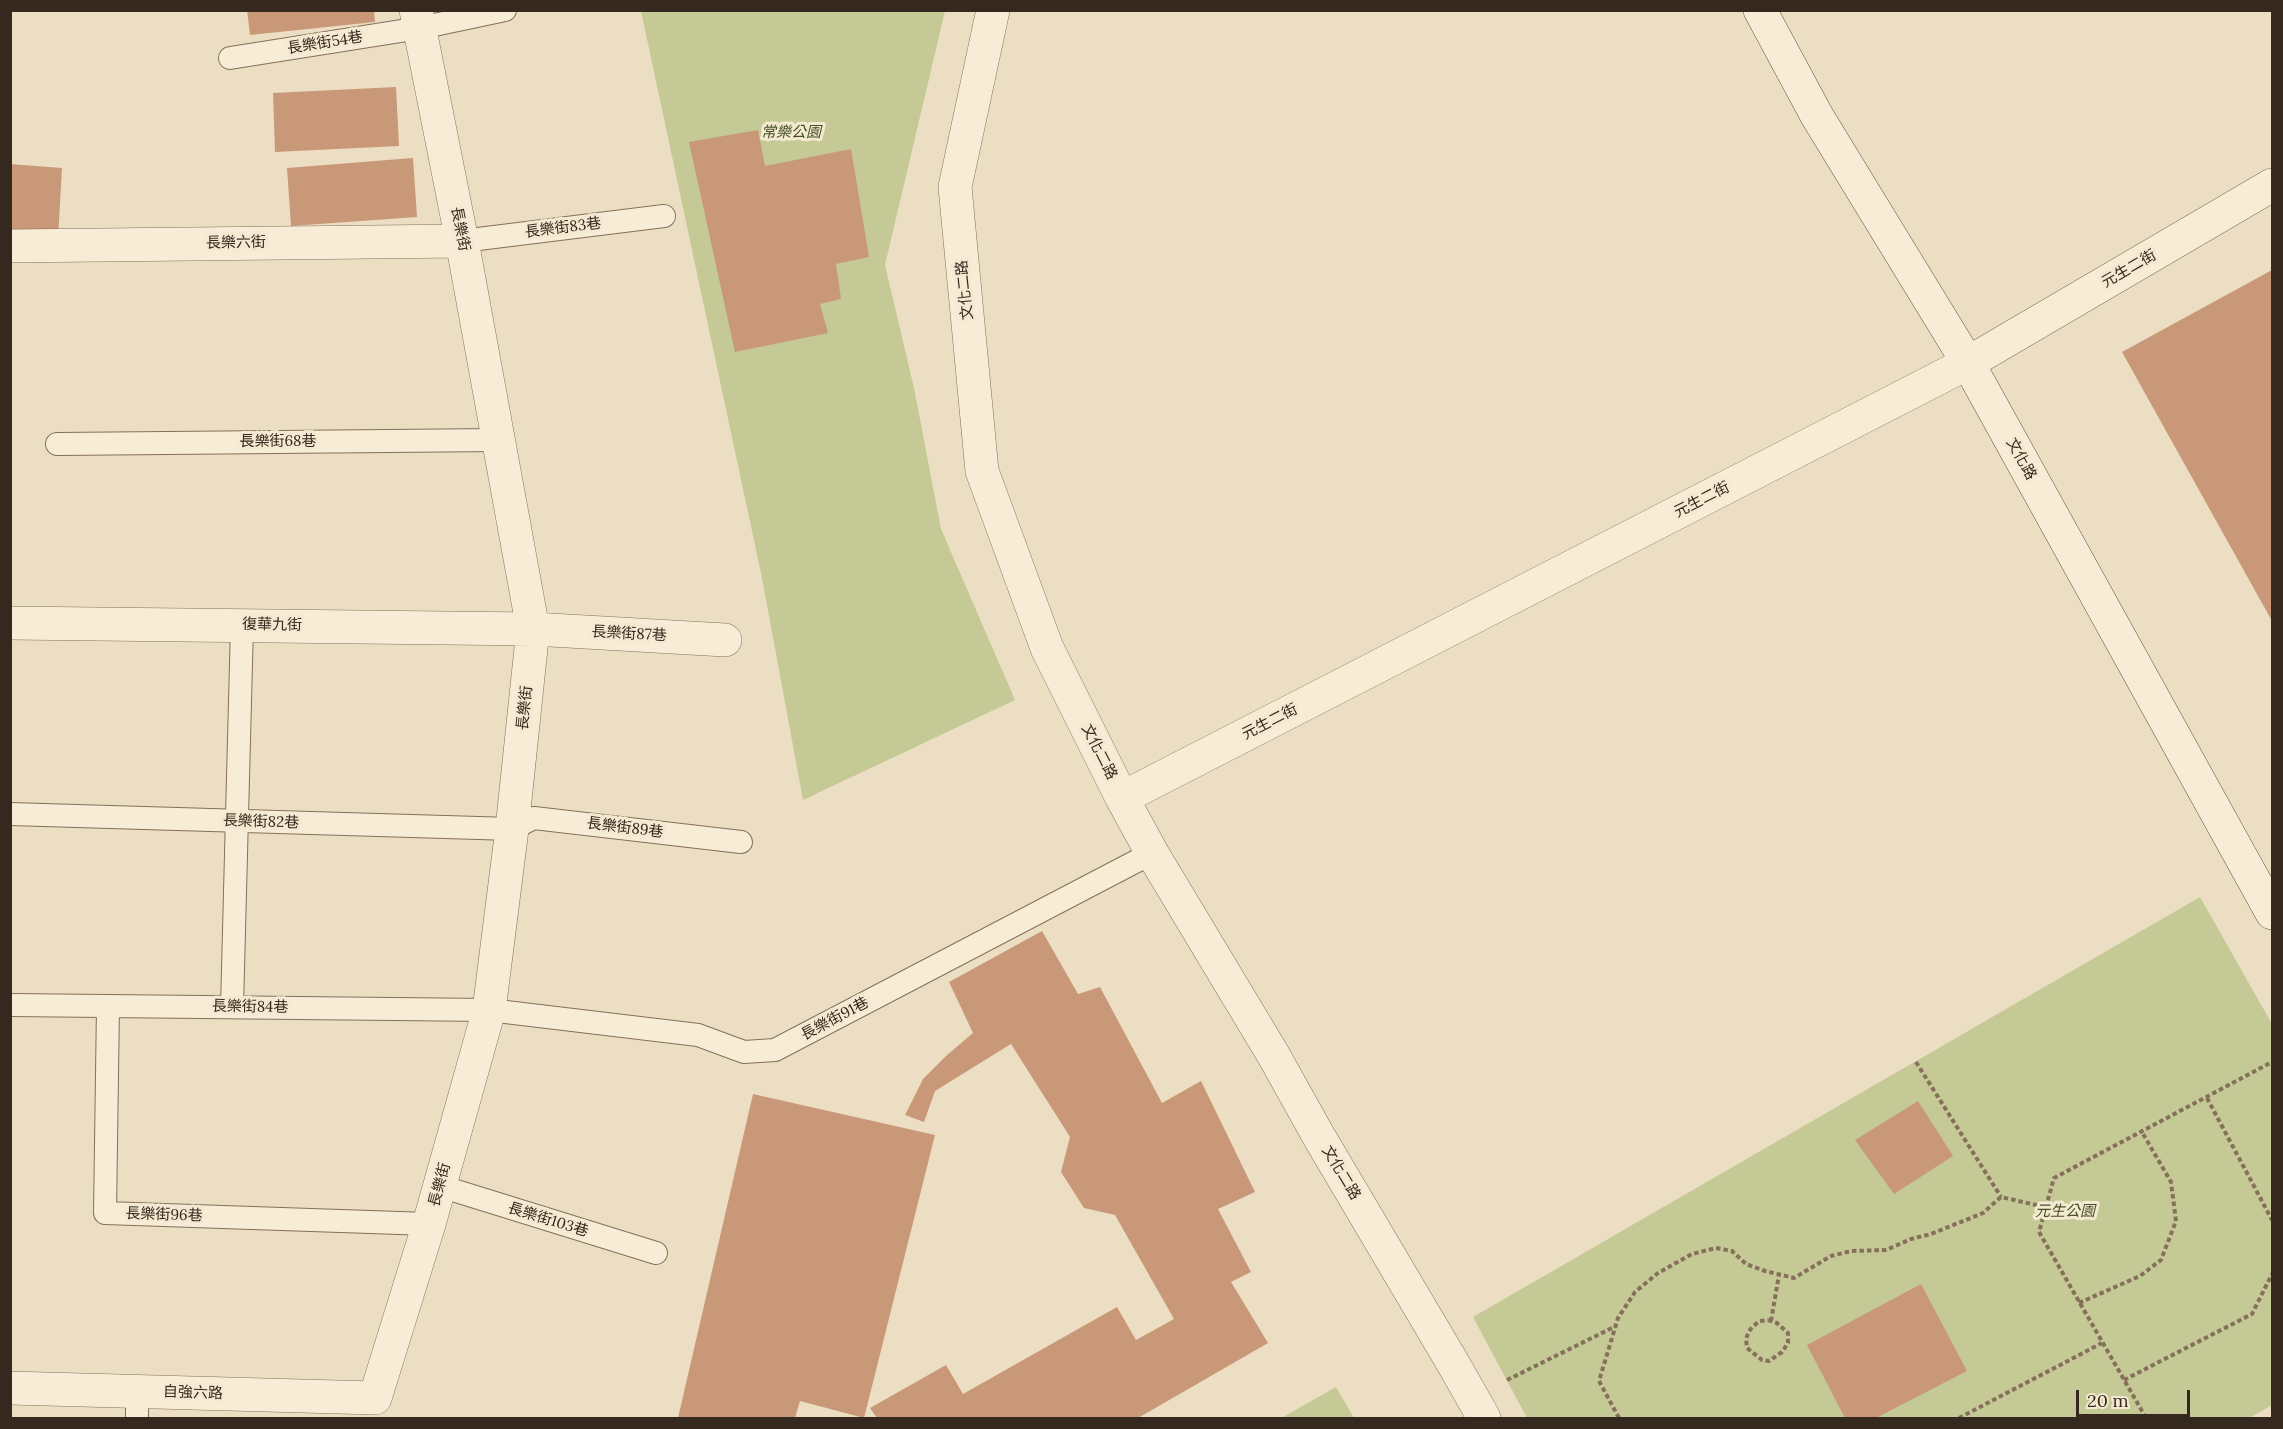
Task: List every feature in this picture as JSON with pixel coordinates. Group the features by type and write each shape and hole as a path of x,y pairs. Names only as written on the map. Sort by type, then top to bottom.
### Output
{"street":[{"name":"文化二路","path":"993,10 955,187 982,471 1047,648 1122,798 1455,1365 1484,1419"},
{"name":"文化路","path":"1760,10 1817,116 1968,363 2268,894"},
{"name":"長樂街","path":"375,1398 429,1224 489,1010 512,829 533,629 462,241 418,19"},
{"name":"元生二街","path":"1122,798 1968,363 2272,185"},
{"name":"長樂六街","path":"10,246 462,241"},
{"name":"復華九街","path":"10,623 533,629"},
{"name":"長樂街87巷","path":"533,629 725,640"},
{"name":"自強六路","path":"10,1388 137,1405 375,1398"}],"lane":[{"name":"長樂街54巷","path":"230,58 418,19 505,10"},
{"name":"長樂街83巷","path":"462,241 664,216"},
{"name":"長樂街68巷","path":"57,444 498,440"},
{"path":"232,1007 242,625"},
{"name":"長樂街82巷","path":"10,814 512,829"},
{"name":"長樂街89巷","path":"512,829 534,818 741,842"},
{"name":"長樂街91巷","path":"489,1010 698,1035 744,1052 775,1050 1152,852"},
{"name":"長樂街84巷","path":"10,1005 489,1010"},
{"name":"長樂街96巷","path":"108,1006 105,1213 429,1224"},
{"name":"長樂街103巷","path":"440,1186 656,1253"}],"path":[{"path":"1916,1062 2001,1197 2045,1207"},
{"path":"2146,1419 2038,1232 2054,1178 2272,1062"},
{"path":"2207,1098 2272,1220"},
{"path":"2079,1303 2140,1276 2161,1260 2176,1221 2171,1182 2142,1132"},
{"path":"1619,1419 1599,1381 1618,1318 1635,1292 1658,1273 1692,1254 1716,1248 1732,1251 1746,1264 1794,1278 1831,1256 1851,1251 1886,1250 1911,1239 1931,1234 1983,1213 2001,1197"},
{"path":"2124,1380 2252,1314 2272,1274"},
{"path":"1771,1321 1779,1275"},
{"path":"1760,1321 1771,1321 1788,1333 1788,1343 1774,1359 1762,1360 1747,1348 1746,1339 1753,1326 1760,1321"},
{"path":"1507,1380 1616,1326"},
{"path":"1959,1419 2102,1343"}],"green space":[{"name":"常樂公園","path":"641,11 945,11 885,265 914,388 941,529 1015,700 803,800 762,578"},
{"name":"元生公園","path":"2200,897 2272,1024 2272,1405 2249,1418 1527,1418 1473,1317"},
{"path":"1336,1387 1354,1418 1281,1418"}],"building":[{"path":"247,10 374,10 375,22 250,35"},
{"path":"396,87 399,146 275,152 273,93"},
{"path":"758,130 765,166 851,149 869,257 836,264 841,299 820,304 828,333 735,352 689,142"},
{"path":"413,158 417,217 291,226 287,168"},
{"path":"10,164 62,168 58,239 10,236"},
{"path":"2272,270 2272,621 2122,352"},
{"path":"1042,931 1078,994 1100,987 1162,1103 1201,1081 1255,1192 1218,1209 1251,1272 1231,1282 1268,1343 1138,1418 877,1418 870,1408 946,1365 963,1394 1117,1307 1136,1340 1174,1319 1115,1215 1084,1208 1061,1172 1070,1137 1011,1044 935,1091 924,1122 905,1115 923,1079 973,1033 949,982"},
{"path":"753,1094 935,1135 864,1418 800,1401 795,1418 678,1418"},
{"path":"1918,1101 1953,1156 1894,1194 1855,1140"},
{"path":"1921,1284 1967,1371 1876,1418 1845,1418 1807,1345"}]}
